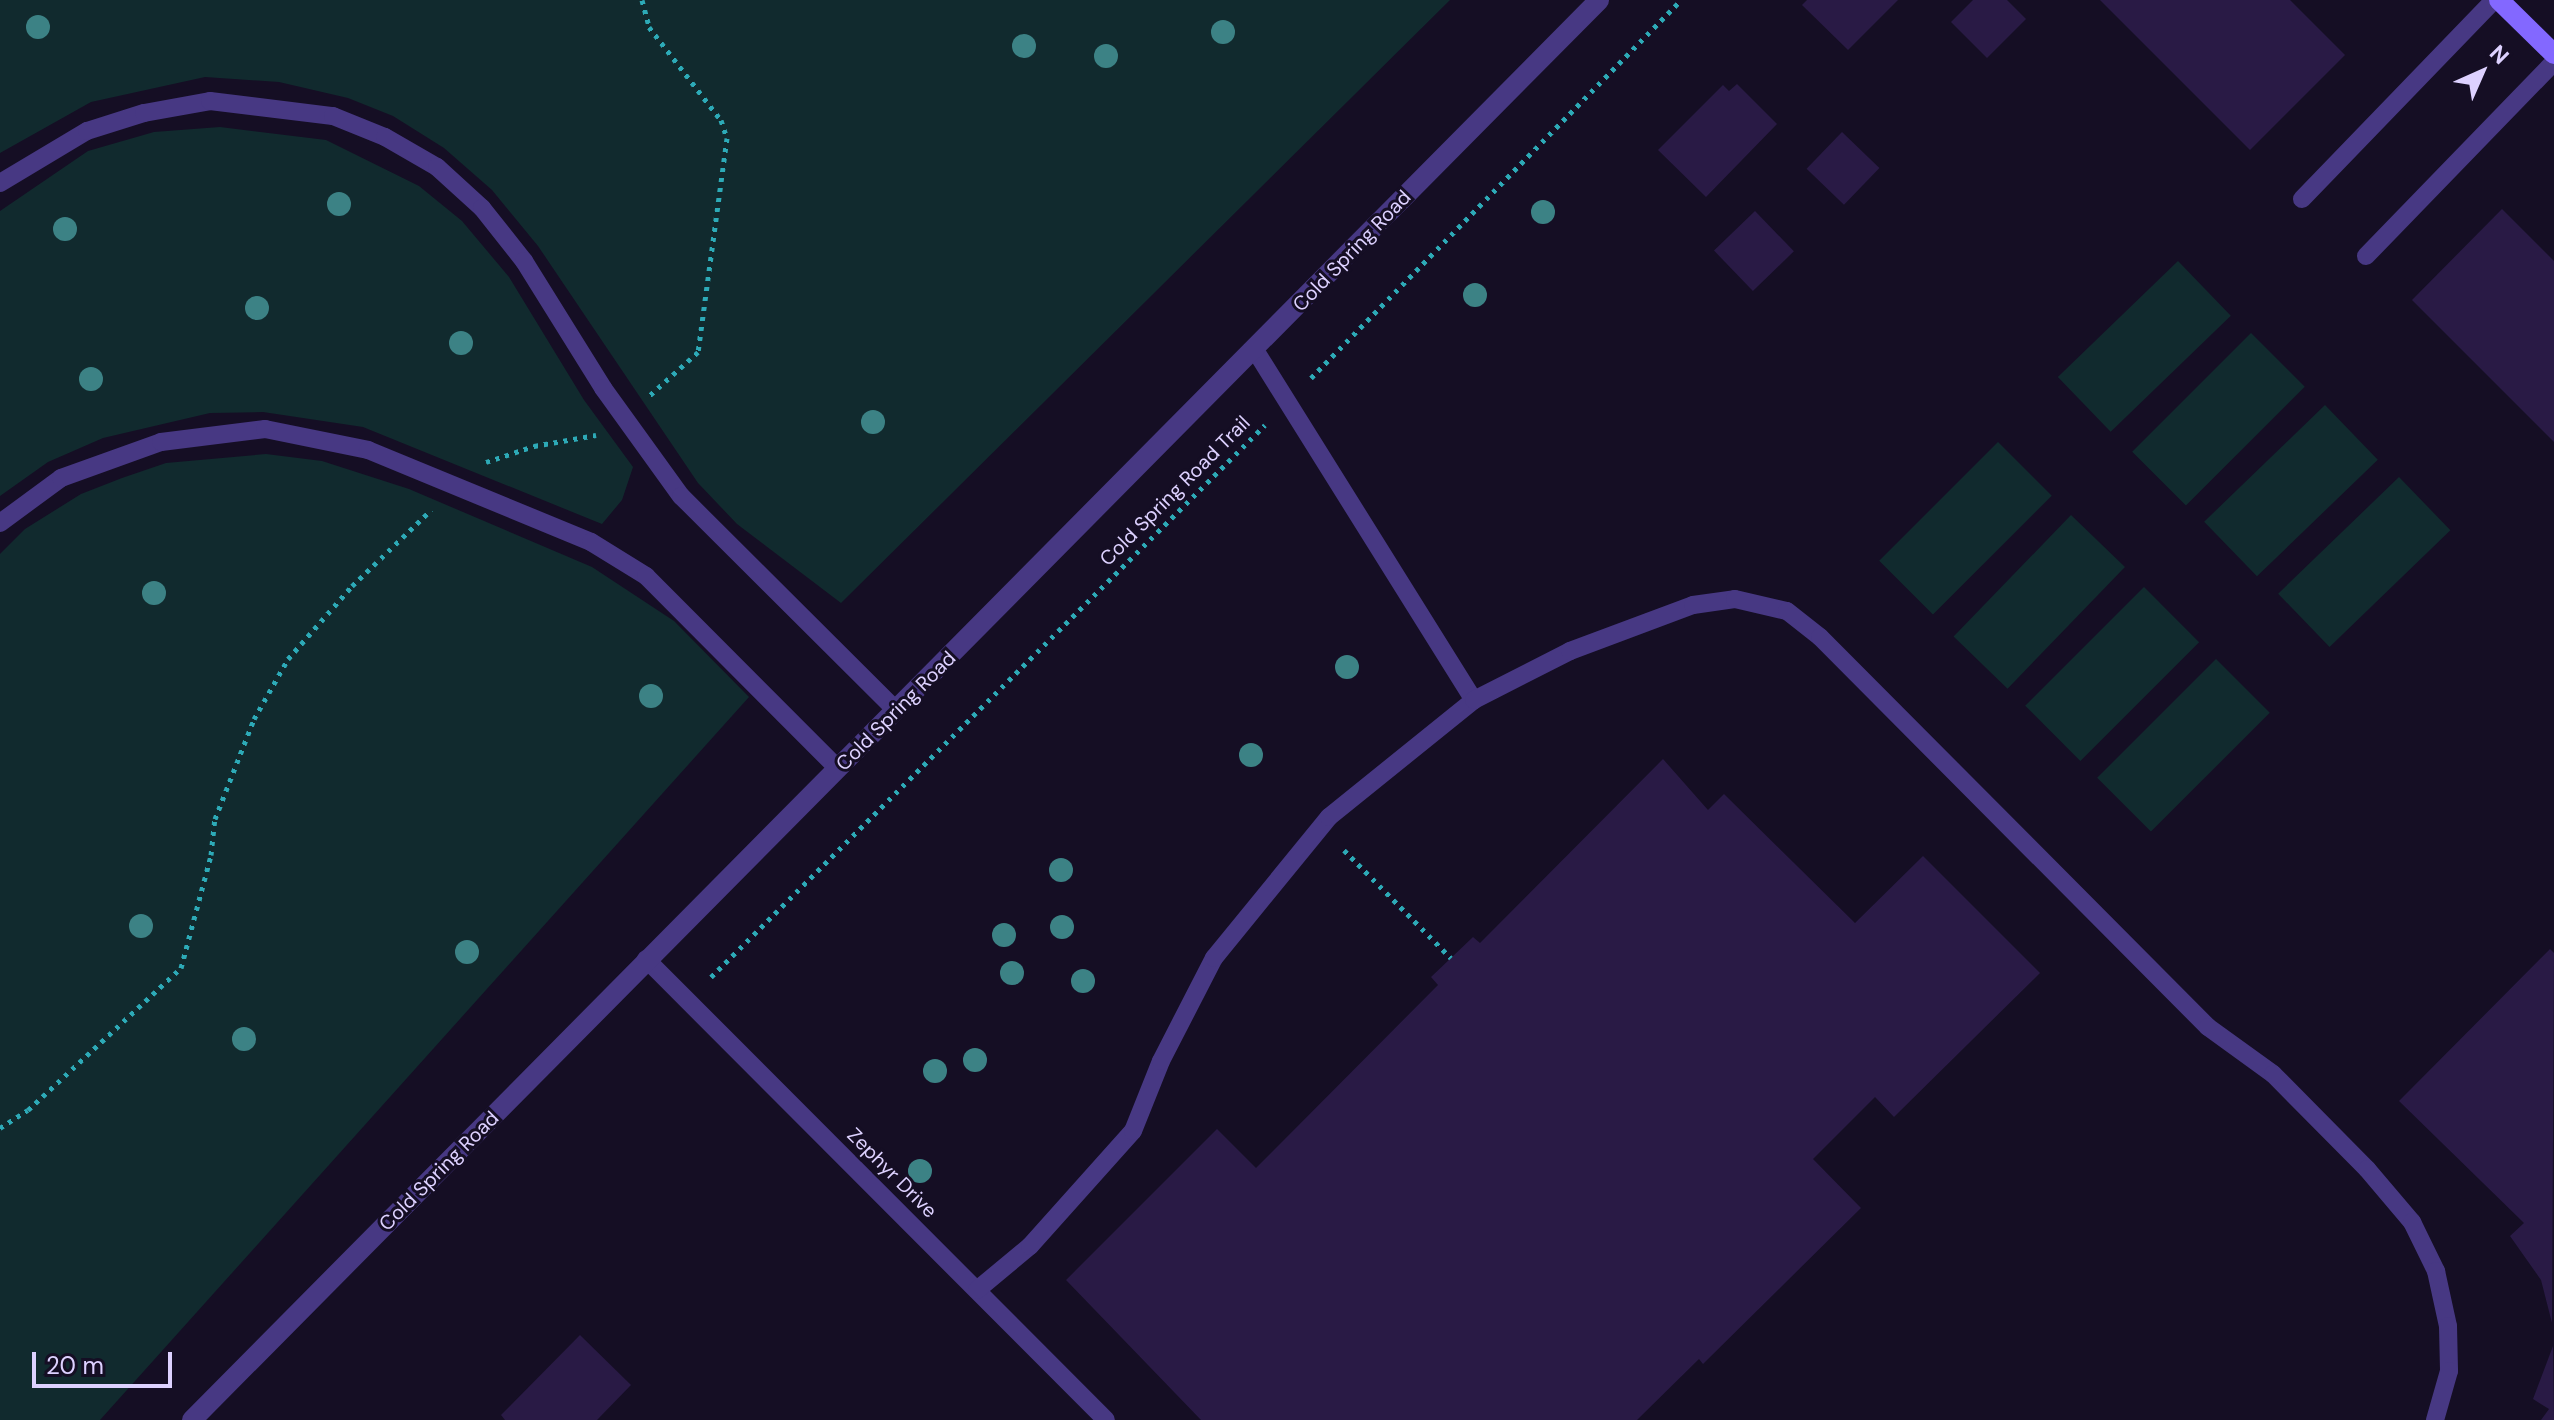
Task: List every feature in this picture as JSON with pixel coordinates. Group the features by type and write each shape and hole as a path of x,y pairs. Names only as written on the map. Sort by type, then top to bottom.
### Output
{"main road":[{"path":"2496,0 2554,54"}],"street":[{"name":"Cold Spring Road","path":"192,1420 1599,0"}],"lane":[{"path":"2302,199 2496,0"},
{"path":"2366,256 2554,62"},
{"path":"0,183 87,131 144,113 210,101 333,116 385,137 437,167 482,208 524,261 622,416 703,520 896,710"},
{"path":"1255,350 1474,700"},
{"path":"0,523 30,497 86,465 210,432 265,429 355,447 458,485 591,542 646,576 725,650 838,769"},
{"path":"977,1290 1030,1246 1133,1131 1161,1061 1214,958 1251,908 1329,817 1474,700 1570,651 1693,605 1762,602 1787,611 1820,637 2208,1027 2273,1074 2412,1222 2436,1271 2448,1326 2449,1371 2435,1420"},
{"name":"Zephyr Drive","path":"646,959 1106,1420"}],"path":[{"path":"0,1128 28,1110 181,968 211,855 215,819 242,745 288,659 352,586 478,465 505,453 599,434 672,380 698,352 726,160 721,120 656,38 642,0"},
{"name":"Cold Spring Road Trail","path":"688,1000 1288,402 1681,0"},
{"path":"1338,843 1451,958"}],"green space":[{"path":"0,0 1450,0 841,603 737,524 698,483 538,246 492,190 444,148 393,116 348,98 279,82 205,77 91,102 0,153"},
{"path":"220,127 326,140 419,186 462,221 509,277 584,400 633,467 622,500 602,524 363,427 263,412 210,413 103,438 48,462 0,496 0,211 88,151 154,132"},
{"path":"2178,261 2231,316 2111,432 2058,377"},
{"path":"2251,333 2305,387 2186,506 2132,452"},
{"path":"2325,405 2378,460 2257,576 2204,522"},
{"path":"1998,442 2052,496 1933,615 1879,561"},
{"path":"266,454 322,461 409,489 592,567 674,621 749,697 100,1420 0,1420 0,554 25,529 81,494 122,478 166,463"},
{"path":"2399,477 2450,530 2330,647 2278,594"},
{"path":"2071,515 2125,567 2008,689 1954,637"},
{"path":"2144,587 2199,642 2080,761 2025,706"},
{"path":"2216,659 2270,713 2151,832 2097,778"}],"building":[{"path":"1807,0 1898,0 1848,50 1802,5"},
{"path":"1973,0 2007,0 2026,19 1987,58 1951,22"},
{"path":"2100,0 2290,0 2345,55 2250,150"},
{"path":"1737,84 1777,124 1706,197 1658,150 1723,85 1729,91"},
{"path":"1842,132 1879,168 1844,205 1807,169"},
{"path":"2502,209 2554,261 2554,442 2412,300"},
{"path":"1755,211 1794,251 1753,291 1714,251"},
{"path":"1663,759 1708,810 1724,794 1855,923 1923,856 2040,973 1894,1117 1875,1097 1813,1159 1861,1208 1703,1364 1699,1359 1637,1420 1201,1420 1066,1280 1217,1129 1256,1168 1438,985 1431,977 1473,937 1480,943"},
{"path":"2550,949 2554,953 2552,1323 2541,1280 2510,1236 2524,1223 2399,1101"},
{"path":"580,1335 631,1385 597,1420 505,1420 501,1415"},
{"path":"2553,1346 2554,1420 2541,1420 2549,1409 2533,1399"}]}
